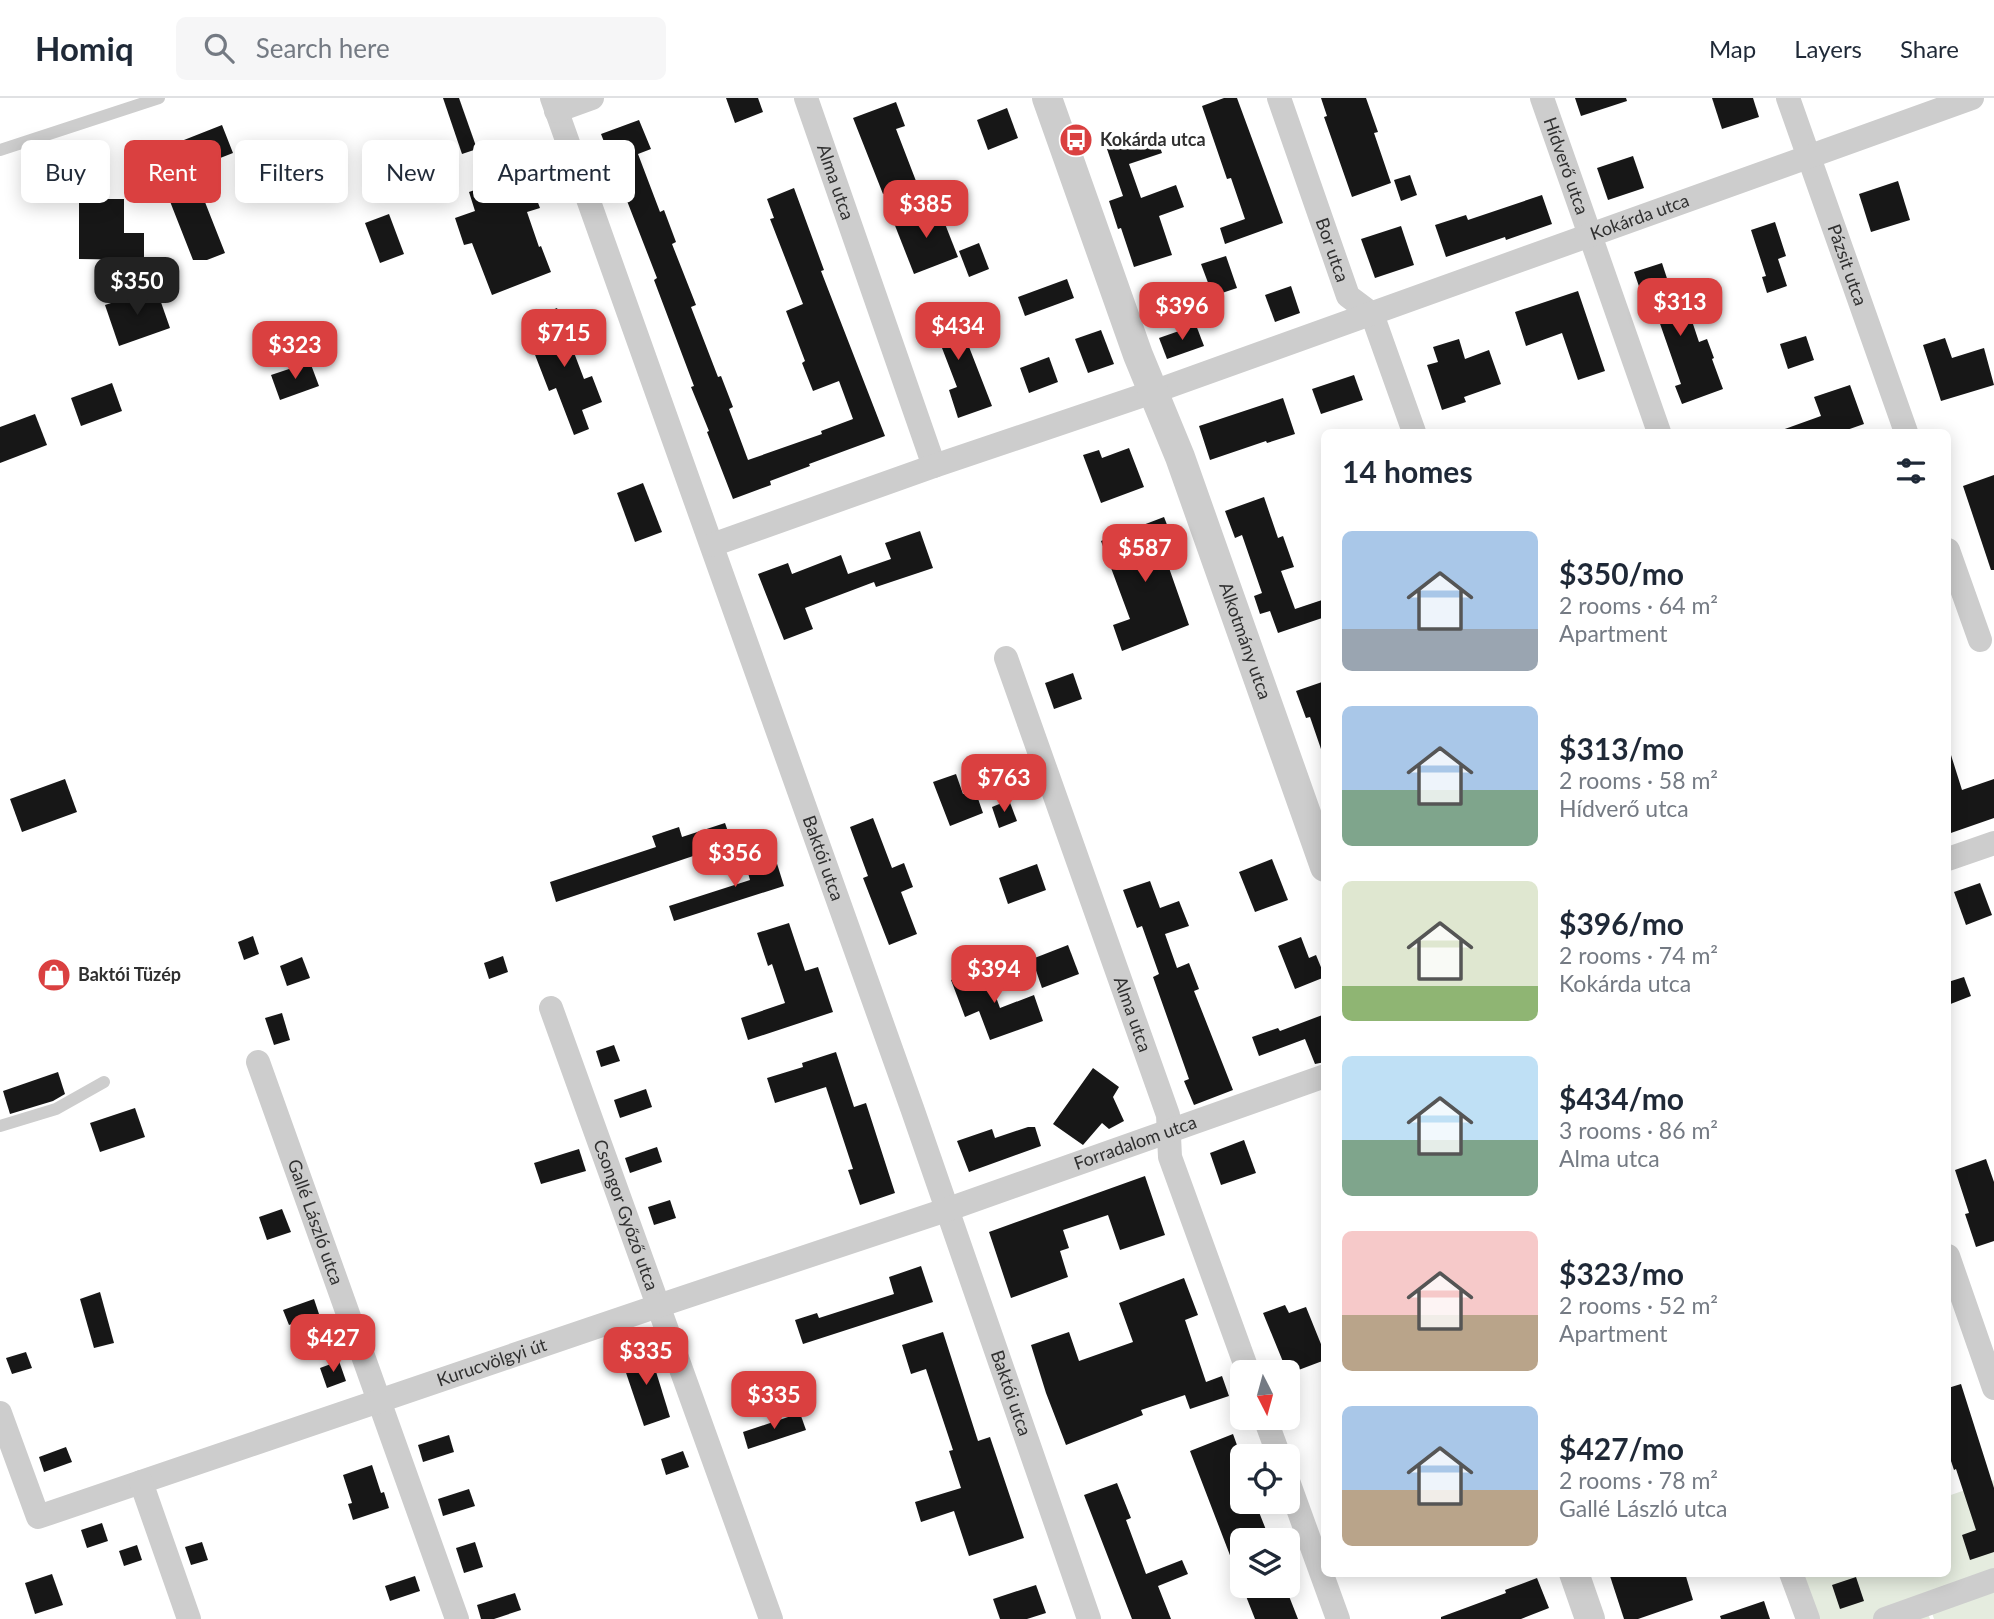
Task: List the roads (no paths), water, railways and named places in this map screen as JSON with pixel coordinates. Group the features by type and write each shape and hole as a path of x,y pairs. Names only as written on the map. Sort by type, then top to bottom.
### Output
{"street":[{"path":"554,104 592,98"},
{"name":"Alma utca","path":"806,98 934,466"},
{"name":"Alkotmány utca","path":"1047,98 1138,355 1180,457 1321,856"},
{"name":"Bor utca","path":"1279,98 1348,296 1372,314 1413,429"},
{"name":"Hídverő utca","path":"1542,98 1658,429"},
{"name":"Pázsit utca","path":"1788,98 1905,429"},
{"name":"Kokárda utca","path":"712,545 1153,392 1972,98"},
{"name":"Baktói utca","path":"554,104 712,545 1087,1618"},
{"path":"1951,558 1980,640"},
{"name":"Alma utca","path":"1006,658 1168,1115 1170,1157 1244,1360"},
{"path":"1951,858 1994,843"},
{"name":"Csongor Győző utca","path":"551,1008 771,1619"},
{"name":"Gallé László utca","path":"258,1062 457,1619"},
{"name":"Forradalom utca","path":"946,1210 1321,1077"},
{"name":"Kurucvölgyi út","path":"0,1413 38,1517 946,1210"},
{"path":"1951,1265 1994,1388"},
{"path":"141,1482 189,1619"},
{"path":"1300,1514 1321,1572"},
{"path":"1323,1577 1338,1619"},
{"path":"1575,1577 1590,1619"},
{"path":"1792,1577 1808,1619"},
{"path":"1885,1619 1994,1580"}],"lane":[{"path":"0,150 159,98"},
{"path":"0,1126 56,1109 104,1082"}],"place":[{"name":"Kokárda utca","path":"1076,140"},
{"name":"Baktói Tüzép","path":"54,975"}]}
